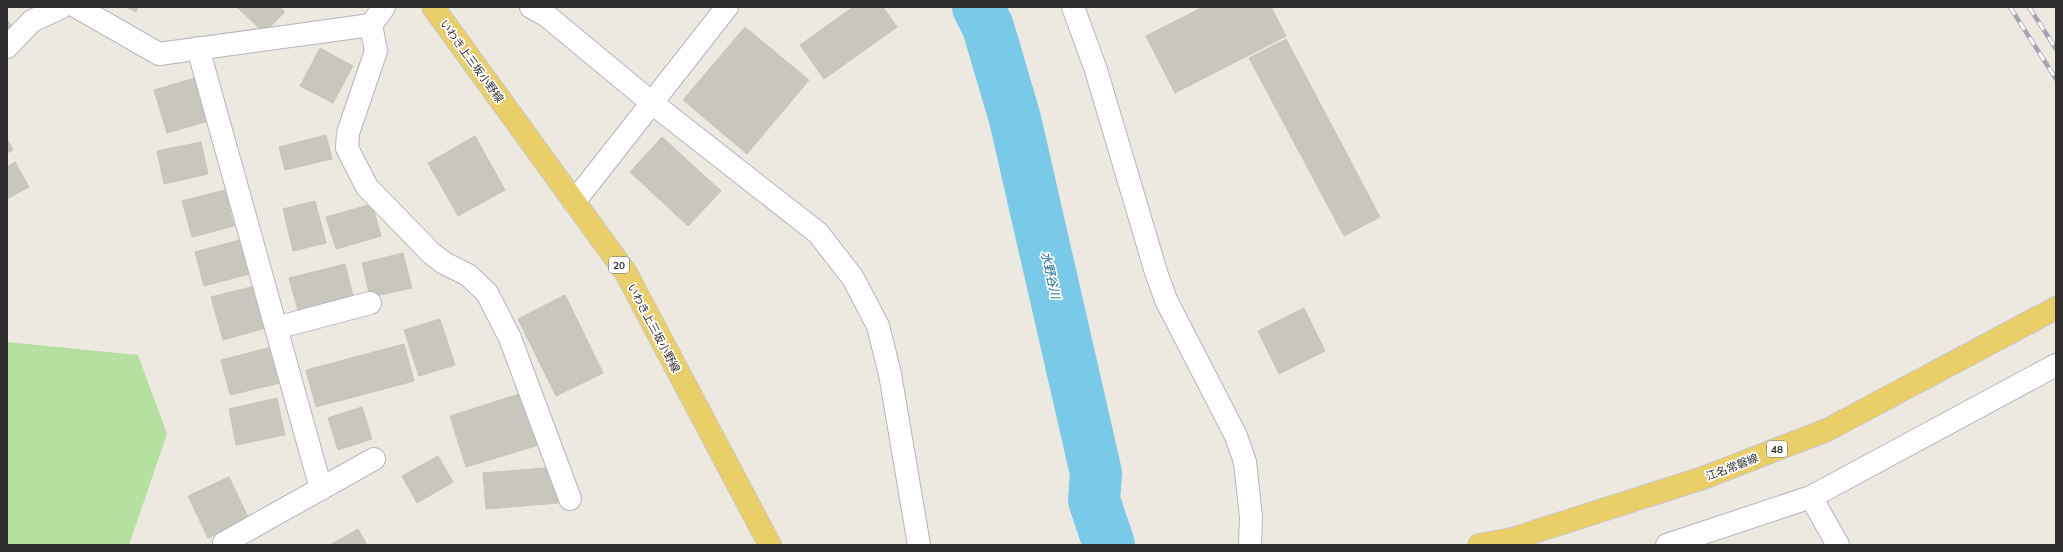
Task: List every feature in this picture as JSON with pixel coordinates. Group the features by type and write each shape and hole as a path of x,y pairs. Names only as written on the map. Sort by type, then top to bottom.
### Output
{"main road":[{"name":"いわき上三坂小野線","path":"433,7 626,273 770,545"},
{"name":"江名常磐線","path":"1479,545 1512,539 1703,478 1827,430 2056,308"}],"street":[{"path":"7,47 32,21 62,7"},
{"path":"77,7 159,54 371,25 384,7"},
{"path":"531,7 547,16 652,103 818,233 853,278 878,326 890,374 919,545"},
{"path":"574,202 727,7"},
{"path":"1072,7 1096,70 1156,272 1166,300 1236,436 1245,462 1251,517 1250,545"},
{"path":"371,25 376,51 348,133 347,148 367,187 431,253 444,263 468,275 487,293 510,338 570,499"},
{"path":"198,48 321,489"},
{"path":"276,328 370,303"},
{"path":"1667,545 1811,497 2056,365"},
{"path":"224,543 374,459"},
{"path":"1811,497 1838,545"}],"green space":[{"path":"7,342 138,355 167,434 129,545 7,545"}],"building":[{"path":"126,7 138,7 136,12"},
{"path":"237,7 280,7 285,12 264,33"},
{"path":"853,7 883,7 897,27 824,79 800,45"},
{"path":"1203,7 1271,7 1286,36 1175,93 1146,36"},
{"path":"7,19 14,30 7,34"},
{"path":"745,27 809,80 747,154 683,100"},
{"path":"1286,39 1380,217 1344,236 1249,58"},
{"path":"320,48 353,66 333,103 300,86"},
{"path":"202,76 215,119 167,133 154,90"},
{"path":"326,135 332,159 285,170 279,147"},
{"path":"475,136 505,190 458,216 428,163"},
{"path":"662,137 721,191 688,226 630,172"},
{"path":"7,139 13,150 7,153"},
{"path":"201,142 208,174 164,184 157,151"},
{"path":"15,162 29,187 7,199 7,167"},
{"path":"225,190 234,226 192,237 182,201"},
{"path":"315,201 326,243 293,251 283,209"},
{"path":"372,204 381,236 336,249 326,217"},
{"path":"243,239 253,273 204,286 195,252"},
{"path":"403,253 412,288 370,297 362,263"},
{"path":"345,264 354,300 299,314 289,278"},
{"path":"255,286 266,328 223,340 211,297"},
{"path":"565,295 603,373 556,396 518,319"},
{"path":"1304,308 1325,351 1279,374 1258,331"},
{"path":"440,319 455,365 419,376 404,330"},
{"path":"404,344 414,381 316,407 306,370"},
{"path":"272,347 280,383 230,395 221,360"},
{"path":"522,393 539,445 466,467 450,416"},
{"path":"277,398 285,435 236,445 229,409"},
{"path":"362,407 372,439 338,450 328,418"},
{"path":"438,456 453,482 417,503 402,476"},
{"path":"555,467 558,503 486,509 483,473"},
{"path":"229,477 249,519 208,538 188,496"},
{"path":"358,529 367,545 330,545"}],"waterway":[{"name":"水野谷川","path":"978,7 988,27 1015,119 1096,473 1094,500 1109,545"}],"railway":[{"path":"2010,7 2056,79"},
{"path":"2029,7 2056,49"}]}
